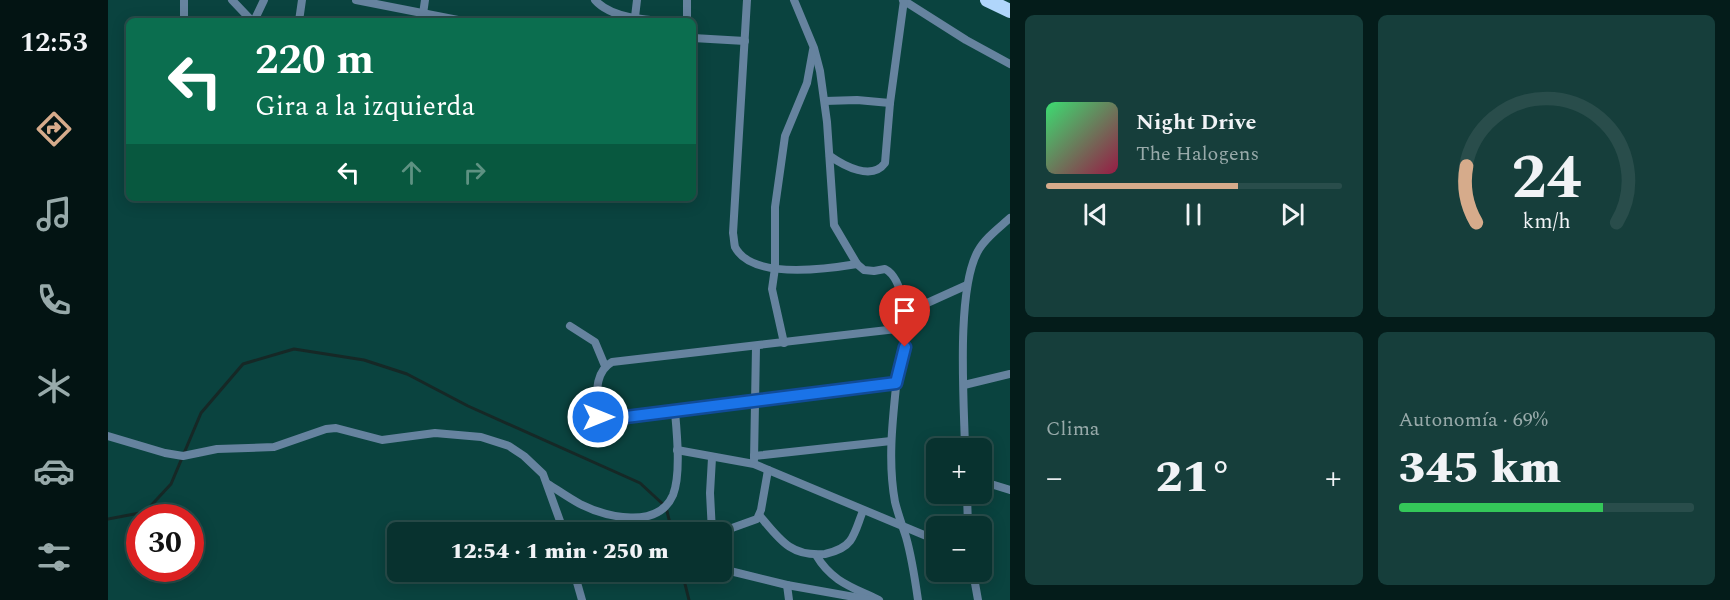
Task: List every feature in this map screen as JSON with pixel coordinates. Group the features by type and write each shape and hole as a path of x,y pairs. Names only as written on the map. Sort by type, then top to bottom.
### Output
{"highway":[{"path":"987,0 1010,11"}],"street":[{"path":"184,0 184,18"},
{"path":"232,0 250,18"},
{"path":"255,18 264,0"},
{"path":"299,18 302,0"},
{"path":"356,0 422,17 425,0"},
{"path":"595,0 608,10 643,18"},
{"path":"635,17 637,0"},
{"path":"687,0 687,18"},
{"path":"747,0 735,246 752,263 775,268 822,269 856,264"},
{"path":"794,0 814,48 825,101 834,225 856,264 864,270 874,272 885,269 889,272 896,281 904,313 905,347 896,383 891,441 892,483 912,563 918,600"},
{"path":"830,156 846,167 873,172 881,169 885,163 903,0 976,46 1010,64"},
{"path":"696,38 746,41"},
{"path":"784,342 772,289 775,268 776,207 785,136 807,83 814,48"},
{"path":"825,101 856,100 890,103"},
{"path":"965,438 965,312 968,285 978,250 1010,218"},
{"path":"904,313 968,285"},
{"path":"570,326 595,342 605,366"},
{"path":"896,383 675,412 600,419 597,414 600,374 605,366 612,362 905,328"},
{"path":"754,460 756,347"},
{"path":"964,385 1010,374"},
{"path":"548,484 596,511 634,518 658,512 668,504 674,494 677,450 675,412"},
{"path":"108,436 174,456 217,449 274,447 326,429 336,429 382,440 418,434 459,434 481,437 509,446 536,466 548,484 560,522"},
{"path":"677,450 712,458 754,460 891,441"},
{"path":"712,458 712,522"},
{"path":"754,460 768,470 926,536"},
{"path":"732,527 752,522 760,516 768,470"},
{"path":"992,485 1010,490"},
{"path":"760,516 790,549 816,555 841,549 850,541 863,511"},
{"path":"816,555 825,570 844,584 879,600"},
{"path":"732,571 787,585 871,600"},
{"path":"577,582 582,600"},
{"path":"975,582 978,600"},
{"path":"787,585 789,600"}],"waterway":[{"path":"108,519 145,512 171,484 201,413 243,364 294,349 364,360 407,374 468,406 640,483 666,507 670,522"},
{"path":"684,582 689,600"}],"route":[{"path":"598,417 604,420 675,412 896,383 905,347"}]}
